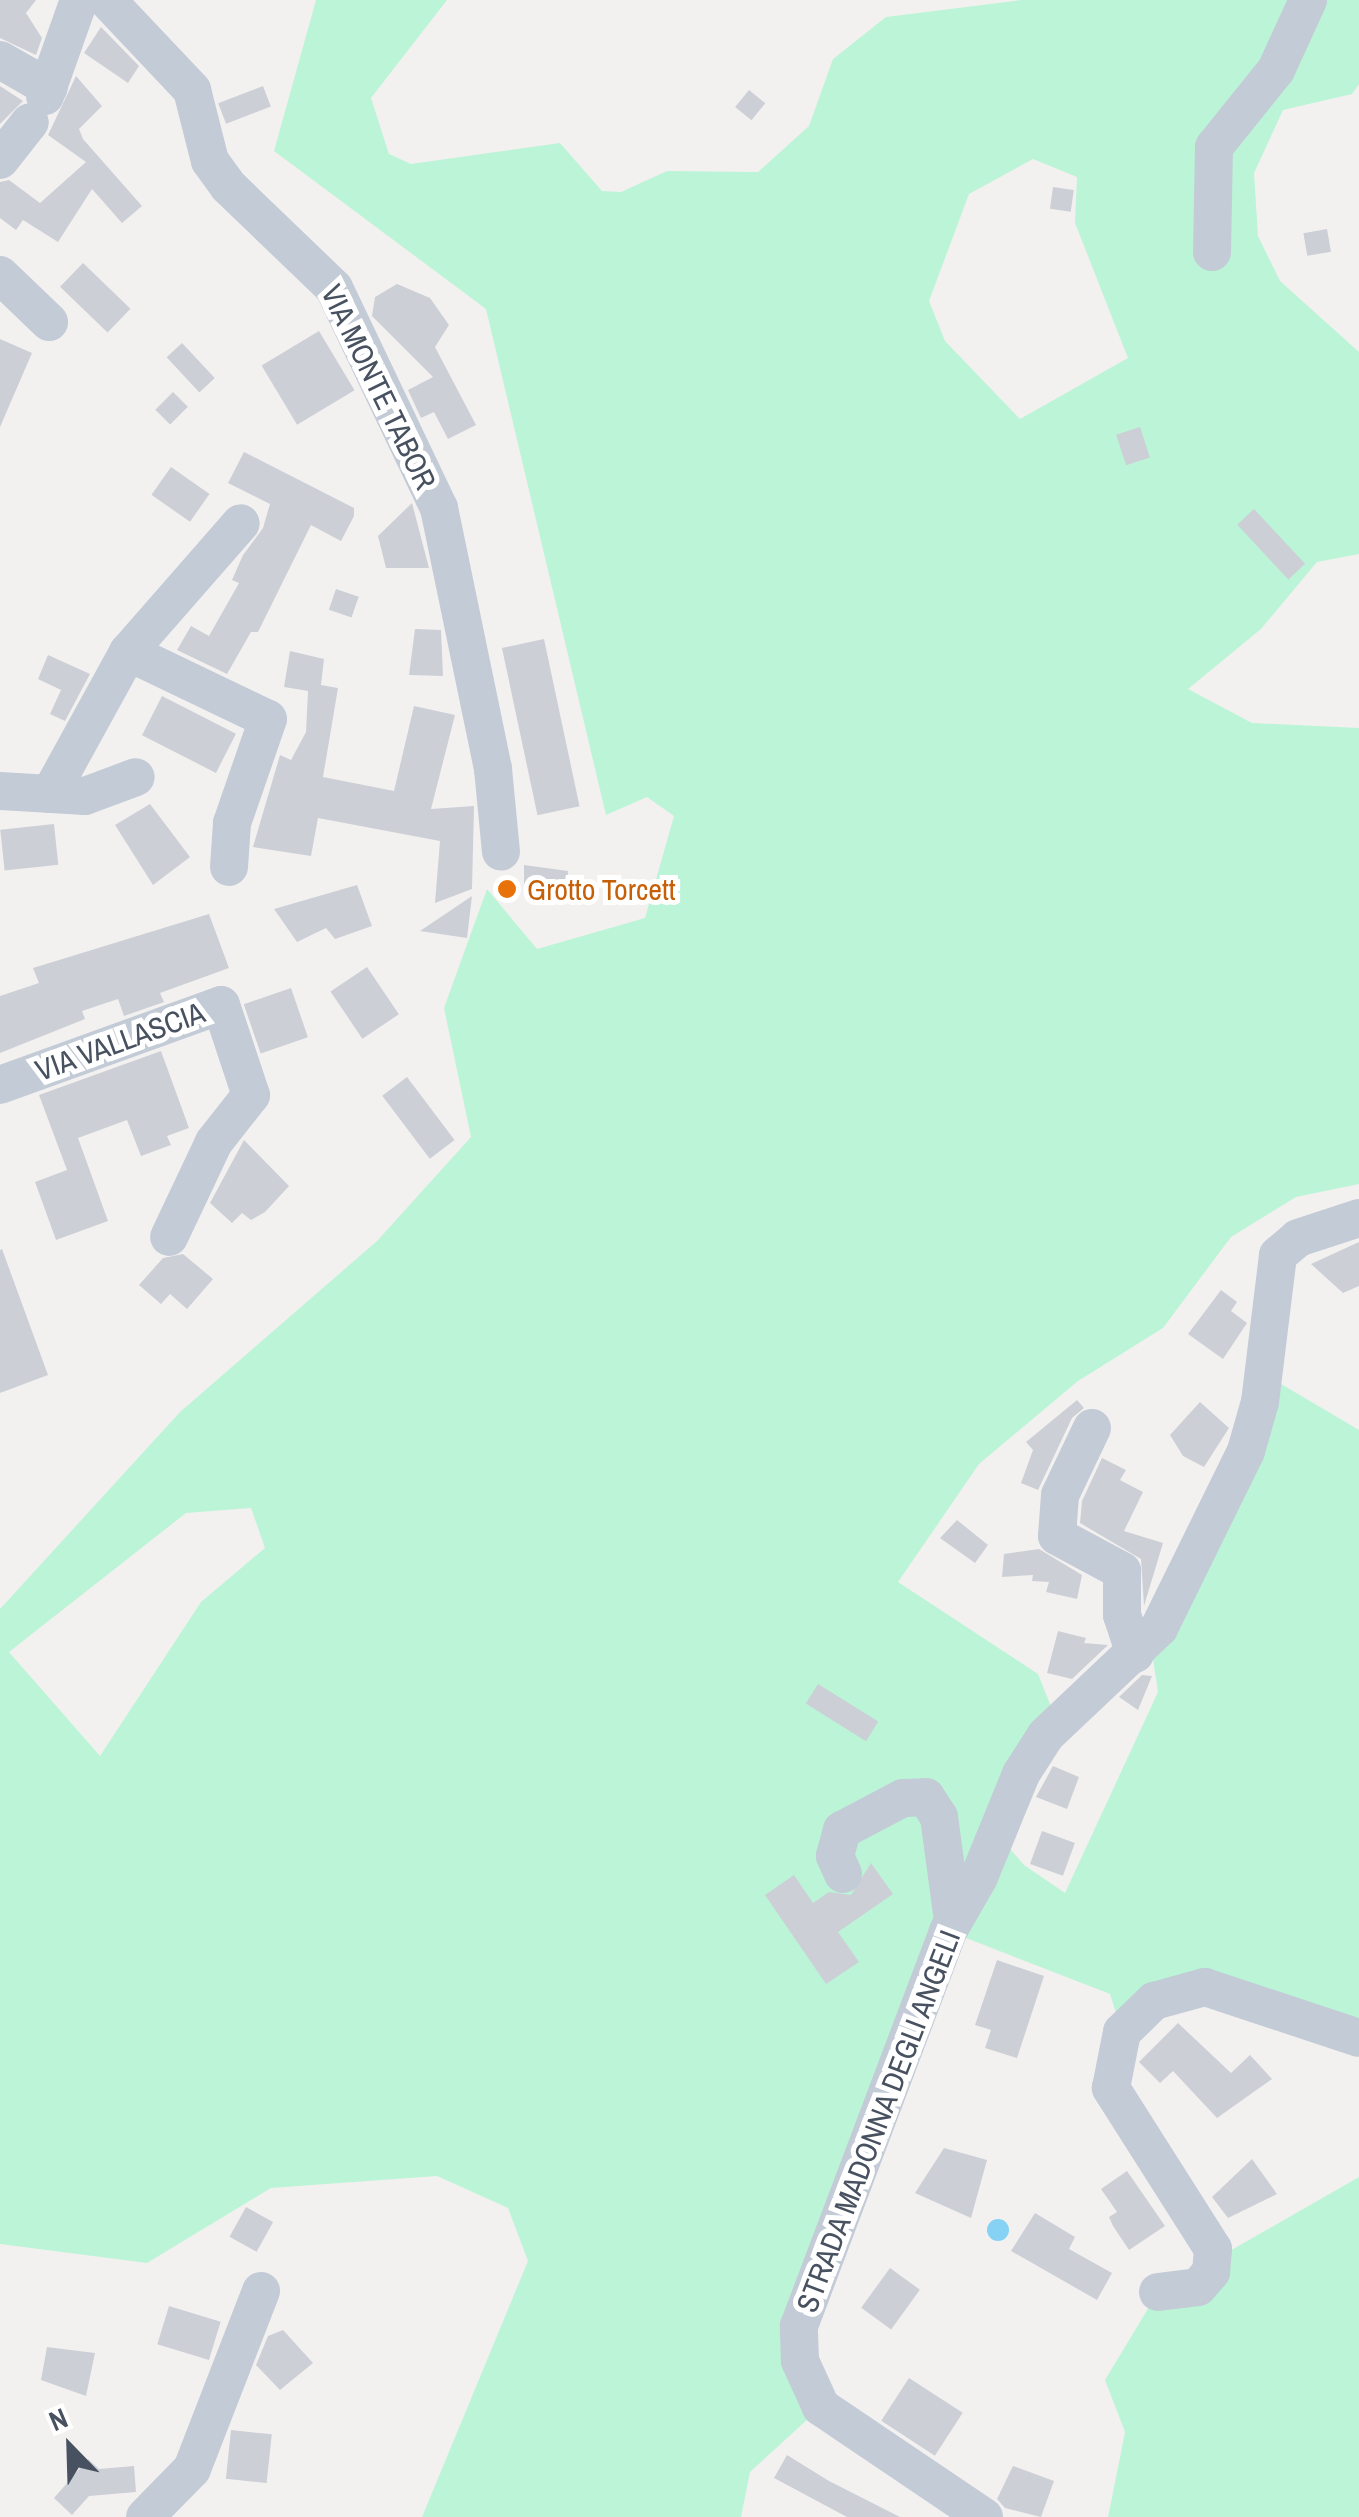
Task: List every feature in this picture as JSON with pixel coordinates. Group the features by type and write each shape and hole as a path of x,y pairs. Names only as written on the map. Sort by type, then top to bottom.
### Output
{"street":[{"path":"0,160 42,102 79,0"},
{"name":"VIA MONTE TABOR","path":"107,0 192,90 210,161 228,186 334,288 439,508 494,769 501,852"},
{"path":"1212,252 1214,147 1276,70 1308,0"},
{"path":"0,60 42,102"},
{"path":"0,275 49,322"},
{"path":"50,794 128,652 242,523"},
{"path":"128,652 268,719 232,823 229,867"},
{"path":"0,792 85,796 136,777"},
{"name":"VIA VALLASCIA","path":"0,1085 221,1005 251,1095 214,1142 170,1237"},
{"name":"STRADA MADONNA DEGLI ANGELI","path":"984,2517 830,2417 815,2397 797,2348 799,2326 953,1920 1037,1745 1136,1654 1170,1608 1254,1432 1270,1280 1282,1248 1350,1220"},
{"path":"1092,1428 1060,1494 1056,1536 1122,1571 1122,1615 1136,1654"},
{"path":"843,1874 835,1856 842,1830 904,1798 926,1798 939,1817 953,1920"},
{"path":"1158,2292 1198,2287 1211,2272 1213,2249 1114,2095 1110,2073 1122,2032 1154,2002 1205,1987 1359,2038"},
{"path":"146,2517 192,2469 261,2291"}],"green space":[{"path":"316,0 447,0 371,98 389,154 411,164 560,143 602,191 621,192 667,171 758,172 809,126 833,59 886,17 1021,0 1359,0 1359,84 1352,94 1283,110 1254,173 1258,236 1280,281 1359,352 1359,554 1317,562 1261,629 1188,689 1252,723 1359,728 1359,1184 1296,1197 1231,1237 1163,1328 1078,1381 979,1464 898,1582 1038,1674 1058,1724 998,1835 1024,1865 1065,1893 1158,1692 1150,1640 1276,1381 1359,1430 1359,2038 1232,1993 1122,2032 1110,1994 948,1931 799,2326 821,2407 750,2472 741,2517 422,2517 528,2261 508,2208 437,2176 271,2188 147,2263 0,2244 0,1609 180,1412 377,1241 471,1137 444,1008 487,889 537,949 645,918 674,816 647,797 606,815 486,309 274,151","holes":["1033,159 1077,177 1075,223 1128,358 1020,419 945,341 929,301 969,194","251,1508 265,1548 201,1602 100,1756 9,1652 186,1513"]},
{"path":"1359,2177 1359,2517 1108,2517 1125,2432 1105,2380 1158,2292"}],"water":[{"path":"998,2219 1006,2222 1006,2238 998,2241 990,2238 987,2230 990,2222"}],"building":[{"path":"0,0 36,0 26,13 42,38 36,55 0,38"},
{"path":"101,27 139,66 128,83 84,53"},
{"path":"76,76 102,106 79,129 83,139 142,206 122,223 92,189 58,242 23,220 16,230 0,218 0,182 9,180 40,203 86,162 48,135"},
{"path":"0,86 23,101 0,124"},
{"path":"263,86 271,107 226,124 218,103"},
{"path":"749,90 765,103 751,120 735,107"},
{"path":"1053,187 1074,190 1071,212 1050,209"},
{"path":"1327,229 1331,252 1307,256 1303,233"},
{"path":"83,263 130,309 108,333 60,287"},
{"path":"397,284 430,298 449,325 435,347 476,425 448,439 434,412 421,418 408,390 433,377 372,316 375,297"},
{"path":"319,331 355,390 297,425 262,366"},
{"path":"0,339 32,353 0,427"},
{"path":"182,343 215,378 199,392 167,357"},
{"path":"173,392 188,407 170,425 155,410"},
{"path":"1140,427 1150,457 1126,465 1116,435"},
{"path":"244,452 354,508 354,516 341,541 311,525 258,632 251,632 227,674 177,650 191,626 209,636 239,583 232,580 243,555 263,528 270,504 228,483"},
{"path":"171,467 210,494 190,522 151,495"},
{"path":"412,503 429,568 386,568 378,536"},
{"path":"1254,509 1305,564 1288,580 1237,525"},
{"path":"336,589 359,597 352,618 329,610"},
{"path":"415,629 441,630 443,676 409,675"},
{"path":"544,639 580,806 537,815 502,648"},
{"path":"290,651 324,659 321,685 338,688 323,777 394,791 414,706 455,715 431,809 474,806 472,889 435,903 440,841 318,818 311,856 253,847 280,755 291,760 306,732 308,691 284,687"},
{"path":"48,655 90,674 65,721 50,714 61,690 38,679"},
{"path":"162,696 236,734 216,773 142,735"},
{"path":"150,804 190,857 153,885 115,825"},
{"path":"54,824 58,865 5,870 0,830"},
{"path":"524,865 568,871 567,893 524,892"},
{"path":"357,885 372,926 335,939 326,928 297,942 274,909"},
{"path":"472,896 467,938 420,931"},
{"path":"209,914 229,968 160,993 164,1002 124,1016 118,999 82,1011 85,1019 0,1053 0,996 39,983 33,968"},
{"path":"367,967 399,1014 362,1039 331,992"},
{"path":"291,988 308,1037 261,1053 244,1004"},
{"path":"161,1051 189,1128 167,1136 171,1145 141,1156 127,1120 78,1138 108,1221 56,1240 35,1182 67,1170 39,1095"},
{"path":"407,1077 455,1140 430,1159 382,1096"},
{"path":"244,1140 289,1186 265,1212 251,1220 242,1213 232,1223 210,1203"},
{"path":"1359,1242 1359,1286 1343,1293 1311,1264"},
{"path":"0,1250 48,1375 0,1393"},
{"path":"183,1254 213,1279 187,1309 170,1294 161,1304 139,1285 163,1258"},
{"path":"1221,1290 1237,1302 1231,1311 1247,1323 1223,1359 1188,1334"},
{"path":"1077,1400 1084,1408 1072,1418 1038,1490 1021,1483 1033,1450 1026,1442"},
{"path":"1200,1402 1229,1428 1204,1467 1183,1456 1170,1435"},
{"path":"1102,1458 1126,1470 1120,1480 1143,1492 1124,1531 1163,1543 1144,1606 1141,1559 1080,1523 1082,1501"},
{"path":"957,1520 988,1545 975,1563 940,1538"},
{"path":"1039,1549 1082,1575 1077,1599 1046,1592 1049,1582 1032,1581 1033,1575 1002,1577 1004,1554"},
{"path":"1058,1631 1086,1638 1084,1643 1108,1645 1072,1679 1047,1673"},
{"path":"1142,1675 1152,1676 1138,1710 1119,1697"},
{"path":"818,1684 878,1722 866,1741 806,1704"},
{"path":"1053,1766 1079,1777 1067,1809 1036,1797"},
{"path":"1042,1831 1075,1843 1063,1876 1030,1864"},
{"path":"871,1863 893,1894 838,1932 859,1962 826,1984 765,1895 794,1875 813,1903 829,1892 851,1895"},
{"path":"997,1960 1044,1976 1017,2058 985,2048 991,2030 975,2025"},
{"path":"1178,2023 1231,2073 1250,2055 1272,2079 1217,2118 1173,2071 1160,2083 1139,2062"},
{"path":"944,2148 987,2160 971,2218 915,2193"},
{"path":"1252,2159 1277,2194 1228,2218 1212,2197"},
{"path":"1127,2171 1165,2226 1129,2250 1109,2217 1117,2212 1101,2189"},
{"path":"246,2207 273,2222 257,2252 230,2237"},
{"path":"1035,2213 1075,2237 1069,2249 1112,2273 1097,2300 1011,2251"},
{"path":"890,2268 920,2290 891,2329 861,2308"},
{"path":"169,2306 221,2322 209,2360 157,2344"},
{"path":"283,2330 313,2363 280,2390 256,2365 268,2336"},
{"path":"47,2347 95,2353 86,2396 41,2380"},
{"path":"909,2378 963,2413 935,2456 881,2421"},
{"path":"231,2430 272,2434 267,2483 226,2479"},
{"path":"787,2455 900,2517 847,2517 774,2478"},
{"path":"88,2459 99,2469 134,2466 136,2492 89,2496 72,2515 54,2498"},
{"path":"1013,2466 1054,2481 1041,2517 1005,2508 997,2499"}],"place":[{"name":"Grotto Torcett","path":"507,889"}]}
